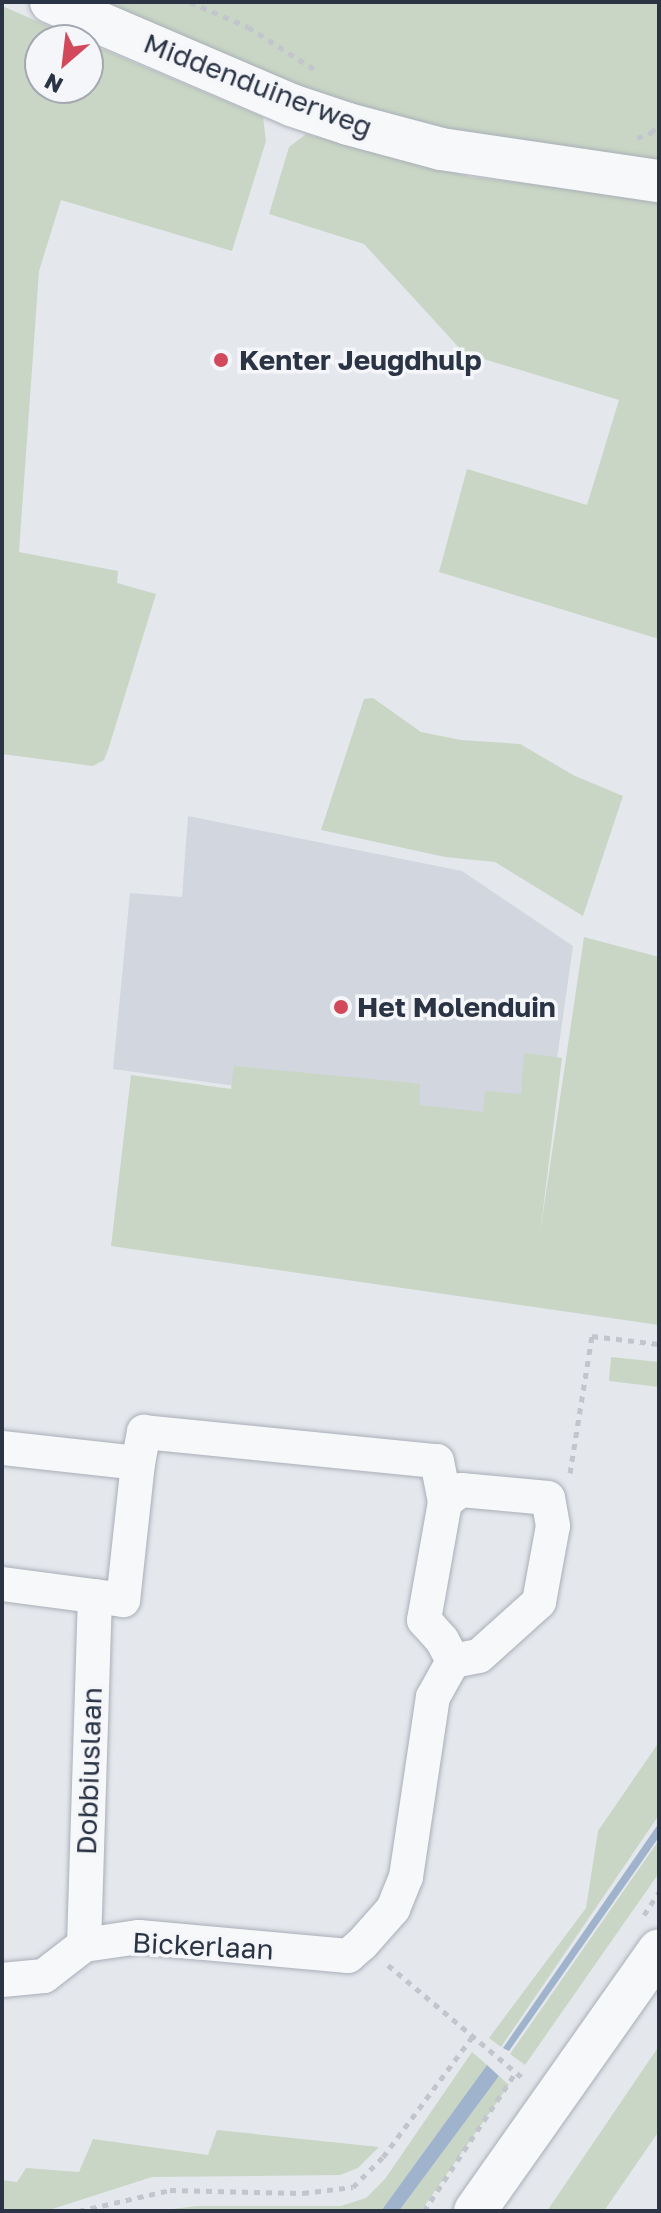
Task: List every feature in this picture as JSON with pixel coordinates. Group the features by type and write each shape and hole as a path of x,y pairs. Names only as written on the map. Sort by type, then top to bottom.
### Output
{"street":[{"name":"Middenduinerweg","path":"51,2 291,105 348,124 441,149 659,181"},
{"path":"2,1584 123,1600 144,1432 437,1461 445,1502 424,1620 442,1640 453,1661"},
{"path":"2,1448 138,1463"},
{"path":"445,1502 461,1490 548,1498 553,1526 539,1602 479,1656 453,1661"},
{"name":"Dobbiuslaan","path":"84,1945 95,1596"},
{"path":"362,1944 393,1909 406,1877 433,1697 453,1661"},
{"name":"Bickerlaan","path":"2,1980 44,1976 84,1945 139,1937 348,1956 362,1944"},
{"path":"475,2211 659,1950"}],"path":[{"path":"190,2 248,27 321,74"},
{"path":"633,138 651,133 659,124"},
{"path":"548,1498 574,1469 592,1336 659,1344"},
{"path":"362,1944 516,2072 555,2098"},
{"path":"79,2211 170,2190 303,2193 353,2187 383,2157 473,2036"},
{"path":"424,2211 516,2072"}],"shaded area":[{"name":"Het Molenduin","path":"188,816 462,871 573,946 547,1129 113,1069 130,893 182,897"}],"green space":[{"path":"79,2 659,2 659,165 413,130"},
{"path":"2,6 44,24 24,24 24,104 104,104 104,50 263,117 266,141 232,251 61,200 39,271 19,552 118,571 117,583 156,594 104,760 93,766 2,754"},
{"path":"306,134 471,177 659,199 659,639 439,572 467,469 587,505 619,400 464,353 364,244 269,214 289,147"},
{"path":"373,698 421,732 461,740 520,744 575,776 623,796 583,916 495,862 445,857 321,830 364,699"},
{"path":"584,937 659,957 659,1325 111,1246 131,1075 231,1089 234,1066 404,1082 420,1084 420,1105 483,1112 485,1091 521,1094 524,1053 562,1058 540,1233"},
{"path":"611,1357 659,1362 659,1387 609,1381"},
{"path":"659,1742 659,1815 501,2047 489,2038 586,1908 598,1831"},
{"path":"659,1840 659,1873 525,2065 510,2054"},
{"path":"659,2046 659,2131 604,2211 547,2211"},
{"path":"472,2052 487,2065 381,2211 156,2211 197,2206 341,2206 366,2198 385,2179"},
{"path":"499,2076 509,2085 421,2211 399,2211"},
{"path":"217,2130 379,2147 358,2168 340,2175 152,2177 46,2211 2,2211 2,2180 17,2182 26,2168 79,2172 93,2139 208,2155"}],"water":[{"path":"659,1823 659,1837 509,2051 503,2048"},
{"path":"487,2065 499,2076 399,2211 381,2211"}],"place":[{"name":"Kenter Jeugdhulp","path":"221,360"},
{"name":"Het Molenduin","path":"341,1007"}]}
